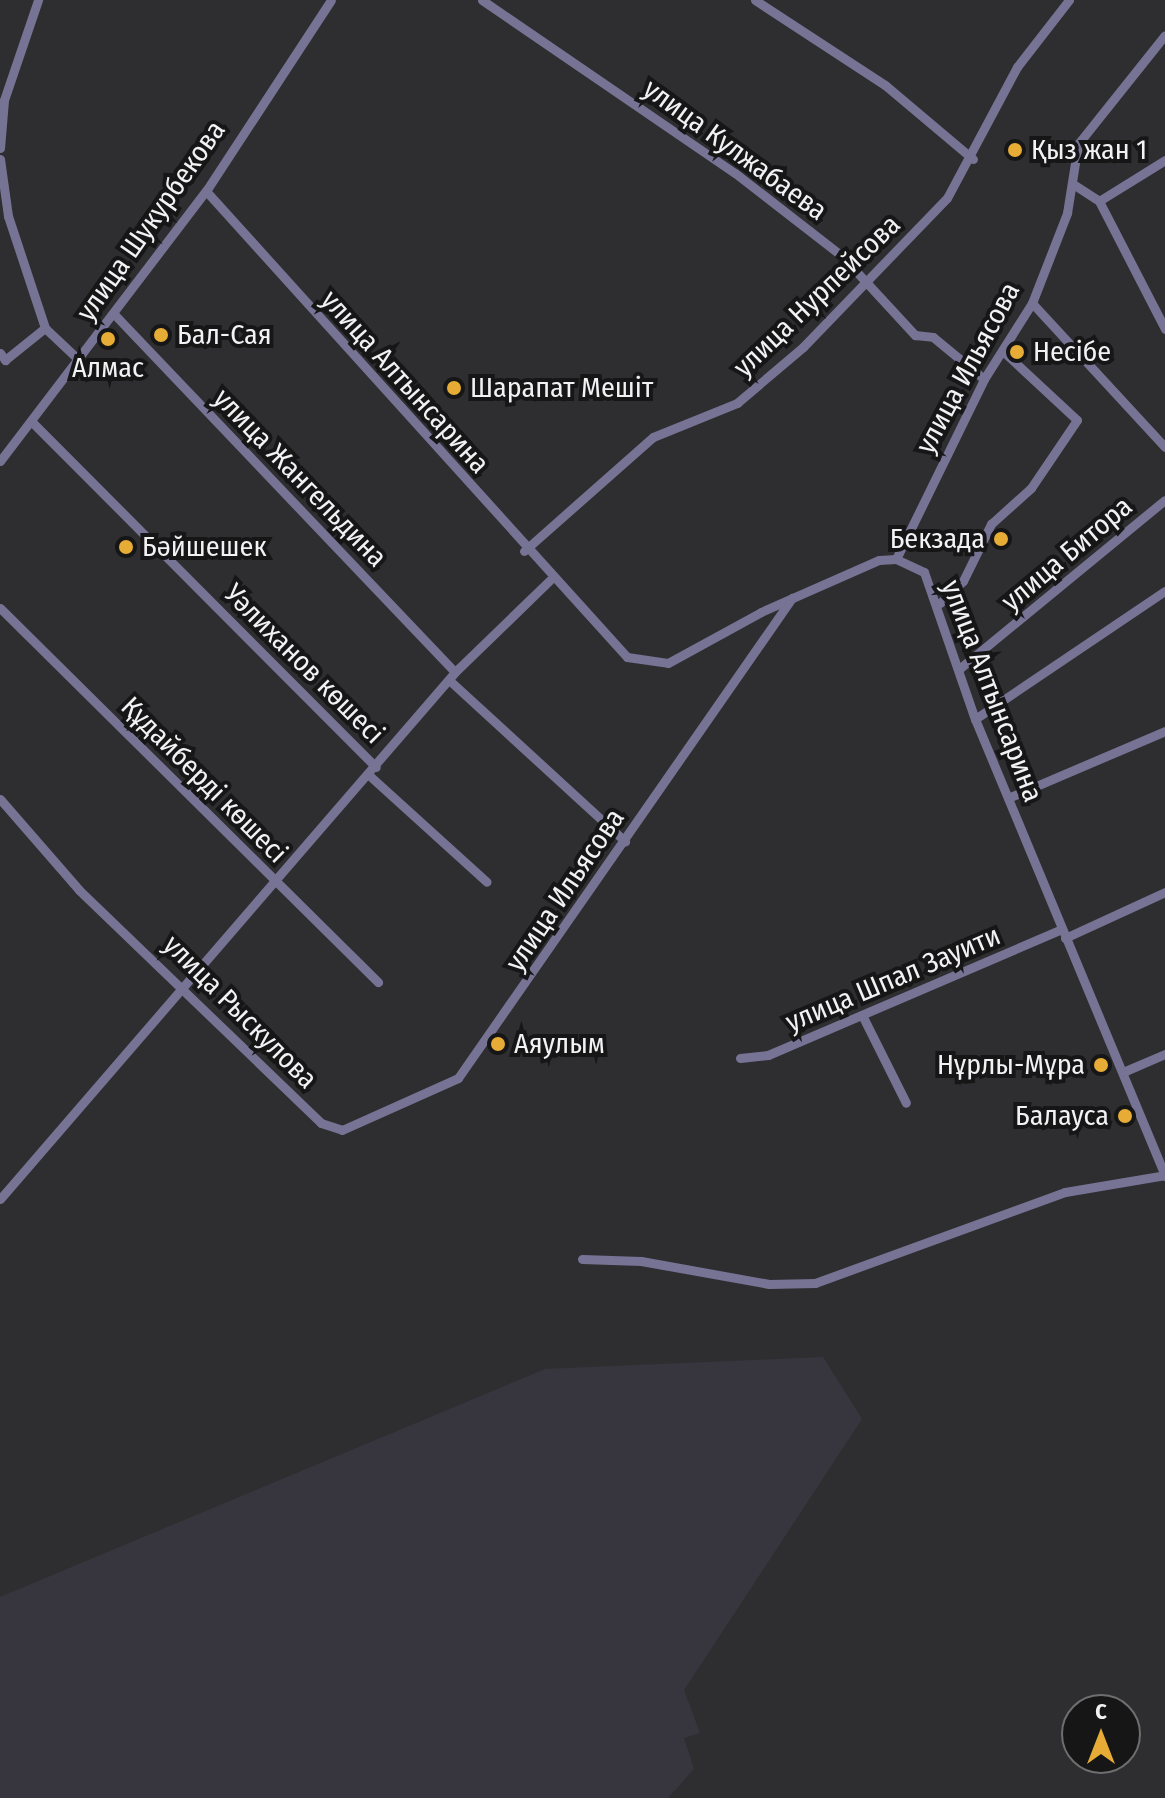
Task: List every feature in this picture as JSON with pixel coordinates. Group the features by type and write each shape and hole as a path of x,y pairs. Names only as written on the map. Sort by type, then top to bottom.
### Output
{"street":[{"path":"0,148 4,100 38,0"},
{"name":"улица Шукурбекова","path":"0,461 206,191 331,0"},
{"name":"улица Кулжабаева","path":"482,0 735,173 842,256 862,286 915,335 933,337 984,379"},
{"path":"755,0 885,85 973,159"},
{"name":"улица Нурпейсова","path":"524,551 653,437 737,403 776,373 947,198 973,159 1017,67 1069,0"},
{"name":"улица Ильясова","path":"896,559 984,379 1005,353 1032,303 1073,184 1078,144 1165,35"},
{"path":"0,159 8,216 45,328 79,360"},
{"path":"1099,201 1165,160"},
{"path":"1073,184 1099,201 1165,329"},
{"name":"улица Алтынсарина","path":"206,191 550,580 627,657 645,665 691,654 794,596 896,559 924,572 940,603 975,719 1165,1175"},
{"path":"1032,303 1165,447"},
{"name":"улица Жангельдина","path":"114,314 452,676 625,841"},
{"path":"0,353 5,360 45,328"},
{"path":"940,603 963,581 991,524 1031,488 1077,420 1005,353"},
{"name":"Уәлиханов көшесі","path":"32,422 374,772 487,882"},
{"name":"улица Битора","path":"959,669 1165,500"},
{"path":"0,1199 374,772 452,676 550,580"},
{"path":"975,719 1165,591"},
{"name":"улица Ильясова","path":"480,1050 794,596"},
{"name":"Құдайберді көшесі","path":"0,608 276,885 378,982"},
{"path":"1008,798 1165,731"},
{"name":"улица Рыскулова","path":"0,799 79,890 331,1129 458,1078 480,1050"},
{"name":"улица Шпал Зауити","path":"740,1058 768,1055 1165,892"},
{"path":"862,1015 906,1103"},
{"path":"1123,1072 1165,1054"},
{"path":"582,1259 641,1261 769,1284 815,1283 1065,1192 1165,1175"}],"shaded area":[{"path":"823,1357 862,1419 684,1690 700,1733 684,1738 694,1769 668,1798 0,1798 0,1597 545,1369"}],"place":[{"name":"Қыз жан 1","path":"1015,150"},
{"name":"Бал-Сая","path":"161,335"},
{"name":"Алмас","path":"108,339"},
{"name":"Несібе","path":"1017,352"},
{"name":"Шарапат Мешіт","path":"454,388"},
{"name":"Бекзада","path":"1001,539"},
{"name":"Бәйшешек","path":"126,547"},
{"name":"Аяулым","path":"498,1044"},
{"name":"Нұрлы-Мұра","path":"1101,1065"},
{"name":"Балауса","path":"1125,1116"}]}
